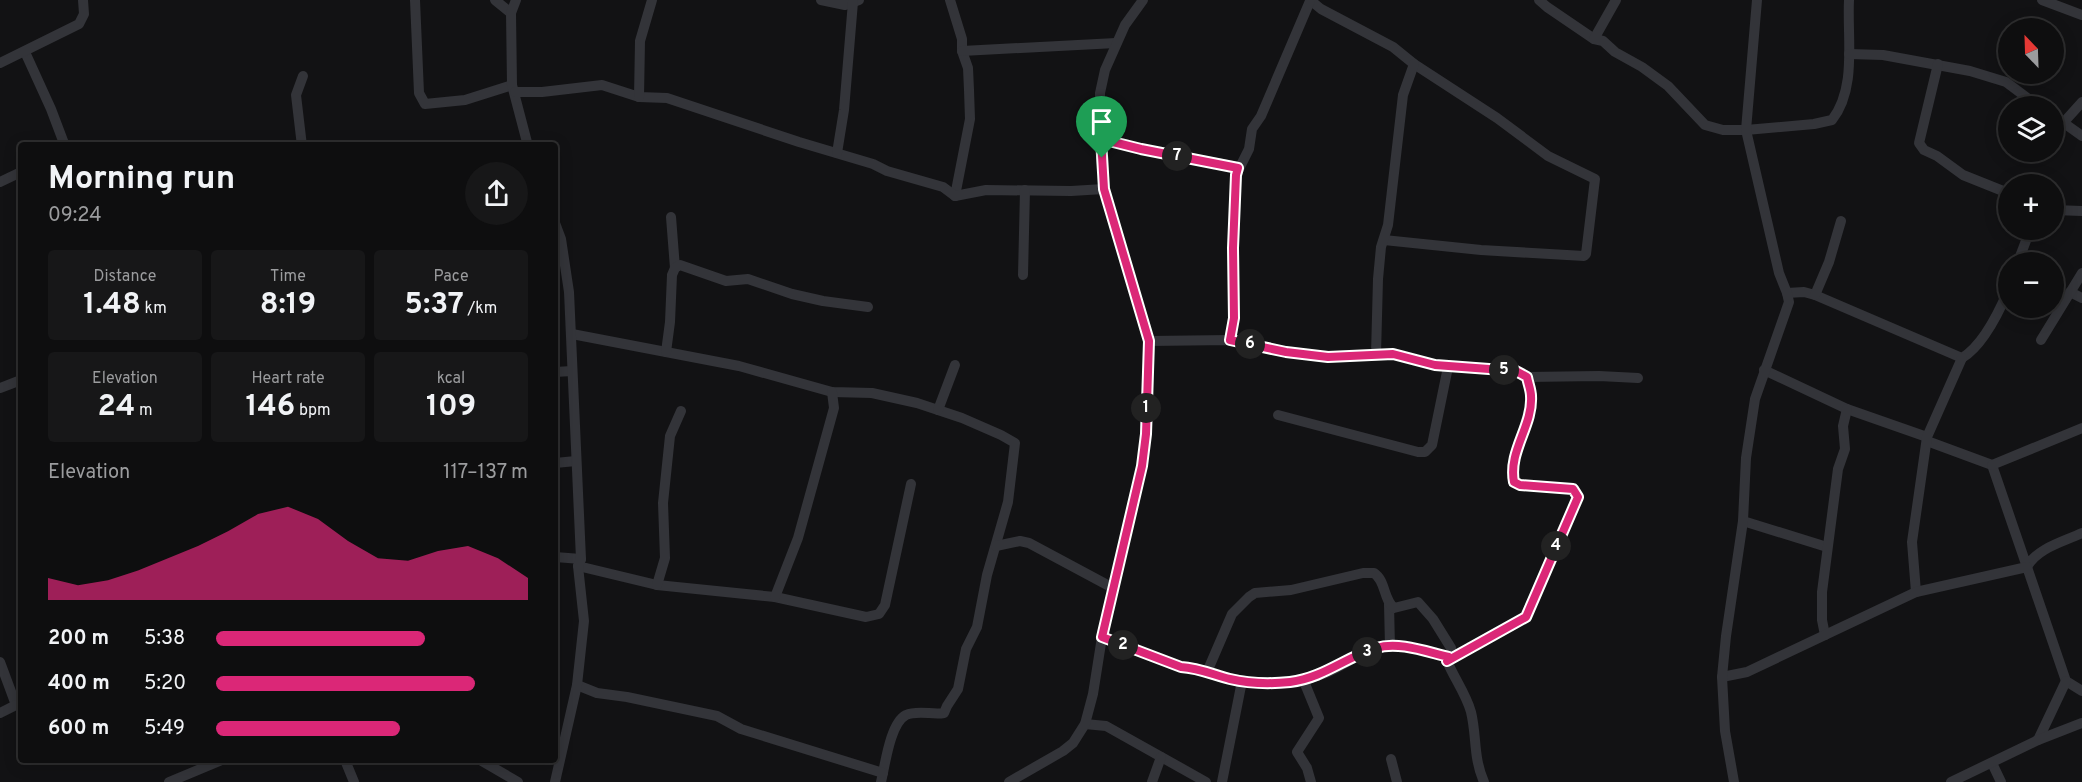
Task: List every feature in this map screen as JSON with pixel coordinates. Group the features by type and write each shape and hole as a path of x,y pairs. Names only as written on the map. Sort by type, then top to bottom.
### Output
{"street":[{"path":"0,63 79,24 84,14 83,0"},
{"path":"415,0 419,93 425,104 465,100 514,89 542,92 602,85 639,97 667,98 873,164 887,171 943,187 955,196 986,190 1104,189"},
{"path":"495,0 511,13"},
{"path":"516,0 511,13 514,89 527,142"},
{"path":"639,97 640,41 652,0"},
{"path":"821,0 845,5 856,1 837,153"},
{"path":"950,0 968,68 970,119 955,196"},
{"path":"1009,782 1063,751 1073,743 1085,724 1093,694 1102,637 1142,466 1146,434 1149,341 1104,189 1100,93 1105,70 1116,43 1125,25 1143,0"},
{"path":"1230,340 1234,318 1233,248 1236,175 1249,149 1252,129 1261,116 1310,0 1321,9 1393,47 1414,64 1497,118 1548,156 1571,169 1594,177 1596,182 1586,254 1581,257 1384,240"},
{"path":"1539,0 1594,39 1603,41 1615,52 1642,67 1668,86 1705,125 1723,130 1814,124 1832,120 1844,100 1849,54 1849,0"},
{"path":"1594,39 1616,0"},
{"path":"1734,782 1725,731 1722,677 1743,521 1746,458 1755,399 1789,303 1779,273 1746,130 1757,0"},
{"path":"2042,0 2082,15"},
{"path":"962,51 1116,43"},
{"path":"25,52 63,142"},
{"path":"1849,54 1883,55 1970,71 2006,82 2025,96"},
{"path":"1376,354 1378,279 1388,225 1403,95 1414,64"},
{"path":"1938,64 1918,143 1924,150 1938,156 1963,175 1998,189"},
{"path":"302,142 296,95 303,76"},
{"path":"2082,102 2064,122 2082,136"},
{"path":"1101,139 1238,168"},
{"path":"0,182 18,173"},
{"path":"1023,275 1025,190"},
{"path":"2064,210 2082,211"},
{"path":"666,352 672,275 675,268 671,217"},
{"path":"1815,295 1829,262 1841,221"},
{"path":"555,782 577,686 584,621 572,334 569,292 558,251 561,239 558,231"},
{"path":"675,268 680,265 726,281 748,279 813,298 868,307"},
{"path":"2041,340 2082,273"},
{"path":"1787,293 1804,292 1815,295 1962,358"},
{"path":"2070,292 2082,298"},
{"path":"1916,592 1912,542 1927,439 1962,358 1970,353 1998,312"},
{"path":"572,334 739,366 832,392 872,393 917,403 1001,435 1015,443 1008,502 987,575 976,627 966,649 958,689 945,713 907,715 901,720 892,736 882,778 741,729 717,716 597,693 577,686"},
{"path":"1149,341 1230,340 1286,352 1328,357 1393,354 1448,367 1516,371 1527,377 1638,378"},
{"path":"938,410 955,365"},
{"path":"1278,415 1425,452 1431,445 1448,367"},
{"path":"1764,370 1847,409 1992,465 2082,428"},
{"path":"558,372 572,371"},
{"path":"1102,637 1181,667 1195,668 1261,684 1324,674 1377,648 1405,647 1448,659 1526,617 1578,497 1573,489 1520,485 1514,482 1514,460 1529,413 1531,397 1527,377"},
{"path":"0,388 18,381"},
{"path":"776,597 798,538 834,408 832,392"},
{"path":"1825,635 1822,621 1822,592 1838,469 1845,449 1843,426 1847,409"},
{"path":"657,585 665,558 663,503 670,436 681,411"},
{"path":"558,463 576,461"},
{"path":"1992,465 2066,681 2082,691"},
{"path":"558,557 657,585 776,597 866,617 879,614 885,605 911,484"},
{"path":"1743,521 1827,547"},
{"path":"1722,677 1747,672 1916,592 2026,567 2039,553 2082,533"},
{"path":"996,546 1020,541 1029,543 1113,588"},
{"path":"1207,672 1232,614 1255,593 1284,591 1363,573 1374,573 1381,581 1389,604 1390,647"},
{"path":"1389,604 1394,608 1418,602 1433,619 1451,648 1452,653 1448,659"},
{"path":"1448,659 1472,714 1477,764 1484,782"},
{"path":"0,662 18,702"},
{"path":"1303,679 1319,718 1297,752 1307,768 1311,782"},
{"path":"1222,782 1242,681"},
{"path":"2038,740 2066,681"},
{"path":"0,713 18,704"},
{"path":"1951,782 2038,740 2082,723"},
{"path":"1085,724 1106,726 1206,782"},
{"path":"1152,782 1161,758"},
{"path":"1391,759 1398,782"},
{"path":"186,763 190,773"},
{"path":"169,782 215,763"},
{"path":"346,763 354,782"},
{"path":"485,763 518,782"},
{"path":"1992,763 2001,782"}],"route":[{"path":"1101,139 1238,168 1234,208 1234,318 1230,340 1286,352 1328,357 1393,354 1435,365 1516,371 1527,377 1531,397 1529,413 1514,460 1512,474 1514,482 1520,485 1573,489 1578,497 1526,617 1447,661 1449,657 1405,647 1377,648 1324,674 1294,682 1261,684 1232,679 1195,668 1181,667 1102,637 1142,466 1146,434 1149,341 1104,189 1102,158 1101,139"}]}
